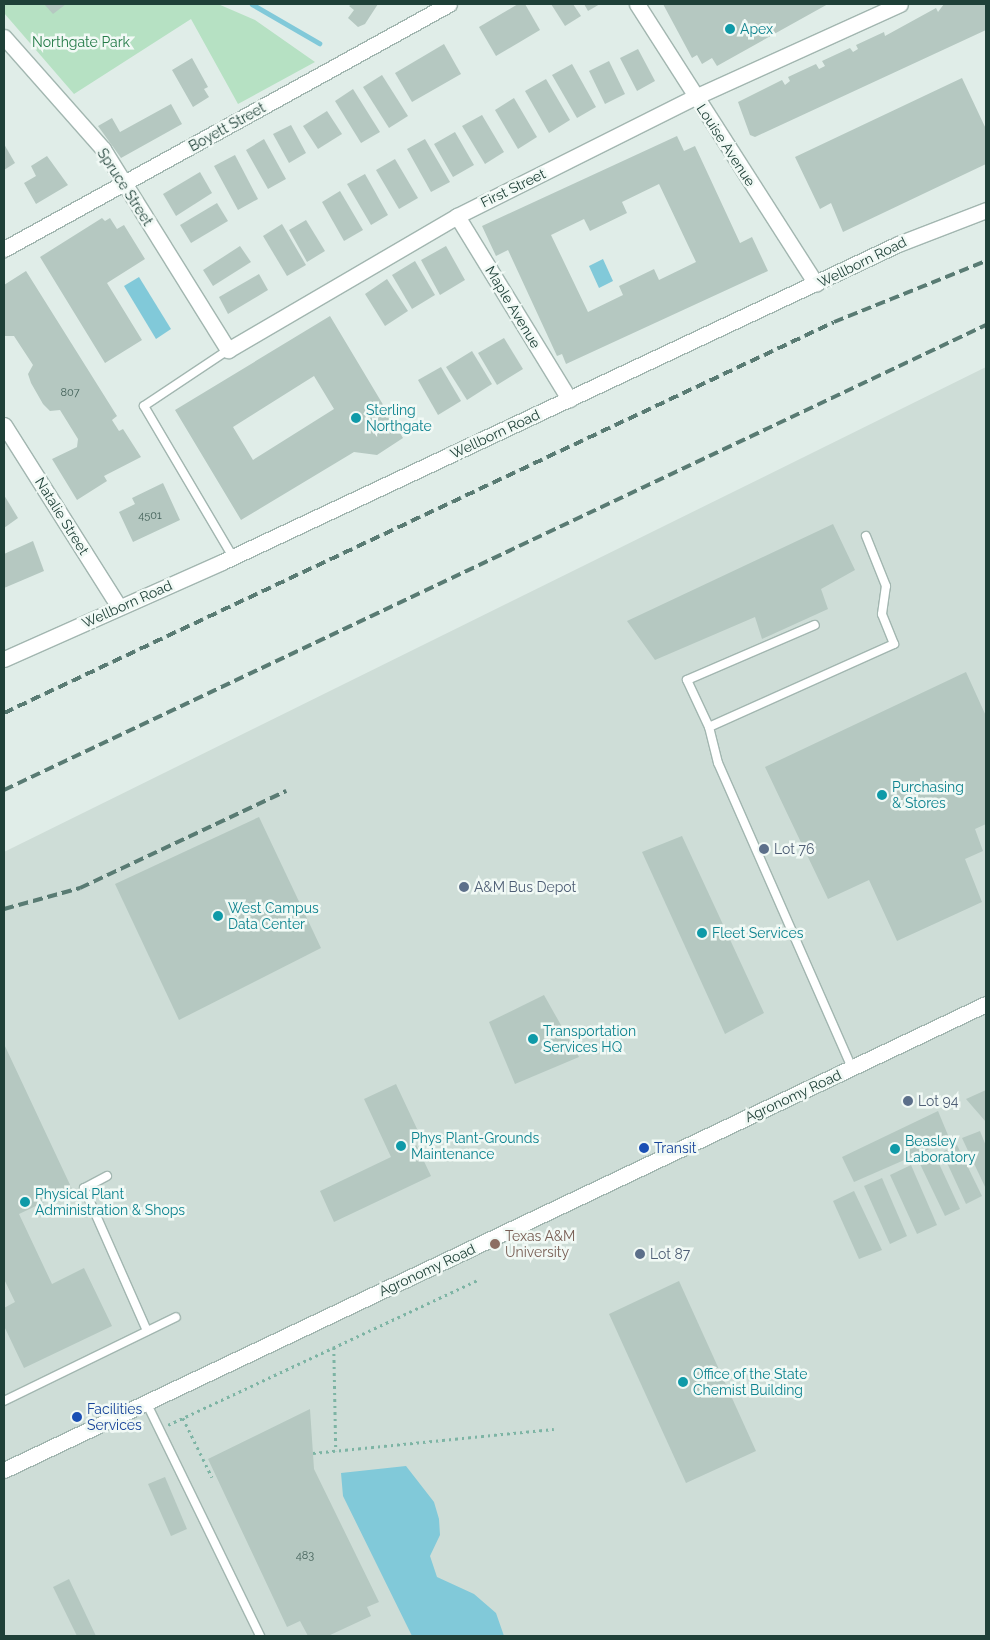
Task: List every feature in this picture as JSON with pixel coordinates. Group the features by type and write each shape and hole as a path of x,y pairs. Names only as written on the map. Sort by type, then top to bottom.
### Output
{"street":[{"name":"Louise Avenue","path":"637,4 816,284"},
{"name":"First Street","path":"228,350 457,216 695,97 900,4"},
{"name":"Boyett Street","path":"4,249 124,184 440,6"},
{"name":"Spruce Street","path":"4,37 103,150 228,350"},
{"name":"Wellborn Road","path":"4,660 233,557 898,244 986,210"},
{"name":"Maple Avenue","path":"457,216 569,399"},
{"name":"Natalie Street","path":"4,425 119,607"},
{"name":"Agronomy Road","path":"4,1470 986,1004"}],"lane":[{"name":"First Street","path":"228,350 144,406 233,557"},
{"path":"709,727 894,644 882,614 886,586 866,536"},
{"path":"815,625 687,680 709,727 718,764 852,1068"},
{"path":"107,1176 84,1188 147,1331"},
{"path":"4,1401 176,1317"},
{"path":"146,1402 260,1636"}],"path":[{"path":"168,1425 479,1279"},
{"path":"334,1347 336,1451"},
{"path":"183,1418 212,1477"},
{"path":"313,1453 554,1428"}],"shaded area":[{"name":"Texas A&M University","path":"986,367 986,1636 4,1636 4,852"}],"green space":[{"name":"Northgate Park","path":"4,4 218,4 255,20 315,62 238,104 191,19 74,94 4,13"}],"water":[{"path":"603,259 613,281 599,288 589,266"},
{"path":"139,277 171,329 156,339 124,286"},
{"path":"406,1466 434,1502 439,1519 440,1535 430,1556 437,1577 474,1594 496,1613 504,1636 412,1636 343,1496 341,1473"}],"building":[{"path":"44,4 66,4 53,14"},
{"path":"352,4 378,4 365,24 358,27 348,18 354,10 349,6"},
{"path":"518,4 525,4 540,30 496,56 479,27"},
{"path":"551,4 573,4 581,16 565,26"},
{"path":"584,4 600,4 588,11"},
{"name":"Apex","path":"663,4 828,4 717,66 712,58 702,64 697,55 692,58"},
{"path":"944,4 986,4 986,30 755,137 750,135 738,102 782,80 785,85 790,81 788,77 816,64 819,69 825,66 822,61 850,48 853,52 858,49 856,45 884,32 885,36 936,8 938,12"},
{"path":"444,44 461,74 412,102 395,73"},
{"path":"638,49 655,81 637,91 620,58"},
{"path":"192,58 208,87 204,89 209,97 193,107 172,70"},
{"path":"609,61 625,94 605,104 589,71"},
{"path":"572,64 596,107 577,118 552,75"},
{"path":"382,75 408,116 389,128 363,87"},
{"path":"962,78 986,129 986,164 843,232 831,203 820,209 795,157"},
{"path":"546,79 570,120 549,133 525,91"},
{"path":"353,89 380,132 361,143 335,101"},
{"path":"514,98 537,137 518,149 495,110"},
{"path":"171,104 182,124 121,158 98,126 112,118 120,132"},
{"path":"327,111 342,134 318,149 303,126"},
{"path":"482,115 504,152 485,164 462,126"},
{"path":"291,125 306,153 289,163 273,134"},
{"path":"455,132 474,165 453,177 434,144"},
{"path":"677,136 684,151 695,146 740,243 752,237 768,271 566,364 562,354 557,356 508,250 496,256 482,226","holes":["659,184 696,262 659,280 654,269 619,286 623,295 588,312 551,235 584,219 590,231 627,213 622,202"]},
{"path":"264,139 286,179 268,189 246,150"},
{"path":"425,139 450,182 431,192 407,149"},
{"path":"4,144 15,163 4,170"},
{"path":"235,155 258,199 238,210 214,166"},
{"path":"47,156 68,185 36,204 24,183 36,176 31,166"},
{"path":"395,159 418,198 399,209 376,170"},
{"path":"200,172 212,193 176,216 163,194"},
{"path":"365,174 388,215 371,225 347,184"},
{"path":"340,191 363,230 344,241 322,202"},
{"path":"217,203 228,221 191,243 180,225"},
{"path":"102,218 105,221 110,218 117,229 124,225 145,259 107,283 142,340 105,363 40,257"},
{"path":"306,220 325,251 307,262 289,230"},
{"path":"282,224 306,265 287,276 263,236"},
{"path":"240,246 251,262 213,286 203,270"},
{"path":"446,246 465,280 440,295 421,260"},
{"path":"415,261 435,295 412,309 392,275"},
{"path":"26,271 117,416 112,420 119,431 123,429 141,457 104,476 107,481 77,500 52,459 77,447 78,439 60,410 50,411 43,404 28,374 33,365 14,336 4,336 4,285"},
{"path":"259,274 268,290 228,314 219,297"},
{"path":"387,279 408,311 385,326 365,294"},
{"name":"Sterling Northgate","path":"330,316 403,438 377,455 354,452 241,520 175,410","holes":["314,376 334,409 253,460 233,427"]},
{"path":"504,338 523,369 497,385 478,353"},
{"path":"472,351 492,384 467,400 446,367"},
{"path":"441,367 461,401 438,415 418,380"},
{"path":"163,483 180,520 133,542 119,512 135,504 132,498"},
{"path":"4,495 18,518 4,528"},
{"path":"833,524 855,570 821,589 828,609 762,639 755,617 655,660 627,621"},
{"path":"33,541 44,571 4,588 4,554"},
{"name":"Purchasing & Stores","path":"966,672 986,716 986,824 975,829 983,851 965,859 982,902 897,941 869,880 828,899 765,767"},
{"name":"West Campus Data Center","path":"259,817 321,948 179,1020 115,884"},
{"name":"Fleet Services","path":"682,836 764,1013 725,1034 642,852"},
{"name":"Transportation Services HQ","path":"544,995 579,1057 515,1084 489,1022"},
{"name":"Physical Plant Administration & Shops","path":"4,1044 72,1189 19,1214 52,1284 84,1268 112,1326 24,1368 4,1326 4,1308 15,1302 4,1279"},
{"name":"Phys Plant-Grounds Maintenance","path":"396,1084 418,1131 411,1134 431,1176 334,1222 320,1191 391,1157 364,1099"},
{"path":"986,1090 986,1122 966,1099"},
{"name":"Beasley Laboratory","path":"938,1111 950,1140 854,1182 842,1157"},
{"path":"980,1131 986,1146 986,1189 962,1138"},
{"path":"957,1145 982,1196 966,1204 942,1152"},
{"path":"935,1155 960,1209 945,1216 919,1162"},
{"path":"911,1165 937,1225 917,1234 890,1175"},
{"path":"882,1178 907,1236 890,1244 864,1186"},
{"path":"854,1191 882,1250 859,1259 833,1201"},
{"name":"Office of the State Chemist Building","path":"679,1281 756,1451 686,1483 609,1314"},
{"path":"310,1409 314,1469 379,1602 367,1607 371,1616 328,1636 308,1636 300,1621 287,1627 208,1459"},
{"path":"165,1477 187,1529 171,1536 148,1484"},
{"path":"69,1579 96,1636 77,1636 53,1587"}],"waterway":[{"path":"252,4 319,43"}],"railway":[{"path":"4,713 834,322 986,261"},
{"path":"4,790 986,325"},
{"path":"4,909 80,888 286,791"}],"place":[{"name":"Apex","path":"730,29"},
{"name":"Sterling Northgate","path":"356,418"},
{"name":"Purchasing & Stores","path":"882,795"},
{"name":"Lot 76","path":"764,849"},
{"name":"A&M Bus Depot","path":"464,887"},
{"name":"West Campus Data Center","path":"218,916"},
{"name":"Fleet Services","path":"702,933"},
{"name":"Transportation Services HQ","path":"533,1039"},
{"name":"Lot 94","path":"908,1101"},
{"name":"Phys Plant-Grounds Maintenance","path":"401,1146"},
{"name":"Transit","path":"644,1148"},
{"name":"Beasley Laboratory","path":"895,1149"},
{"name":"Physical Plant Administration & Shops","path":"25,1202"},
{"name":"Texas A&M University","path":"495,1244"},
{"name":"Lot 87","path":"640,1254"},
{"name":"Office of the State Chemist Building","path":"683,1382"},
{"name":"Facilities Services","path":"77,1417"}]}
